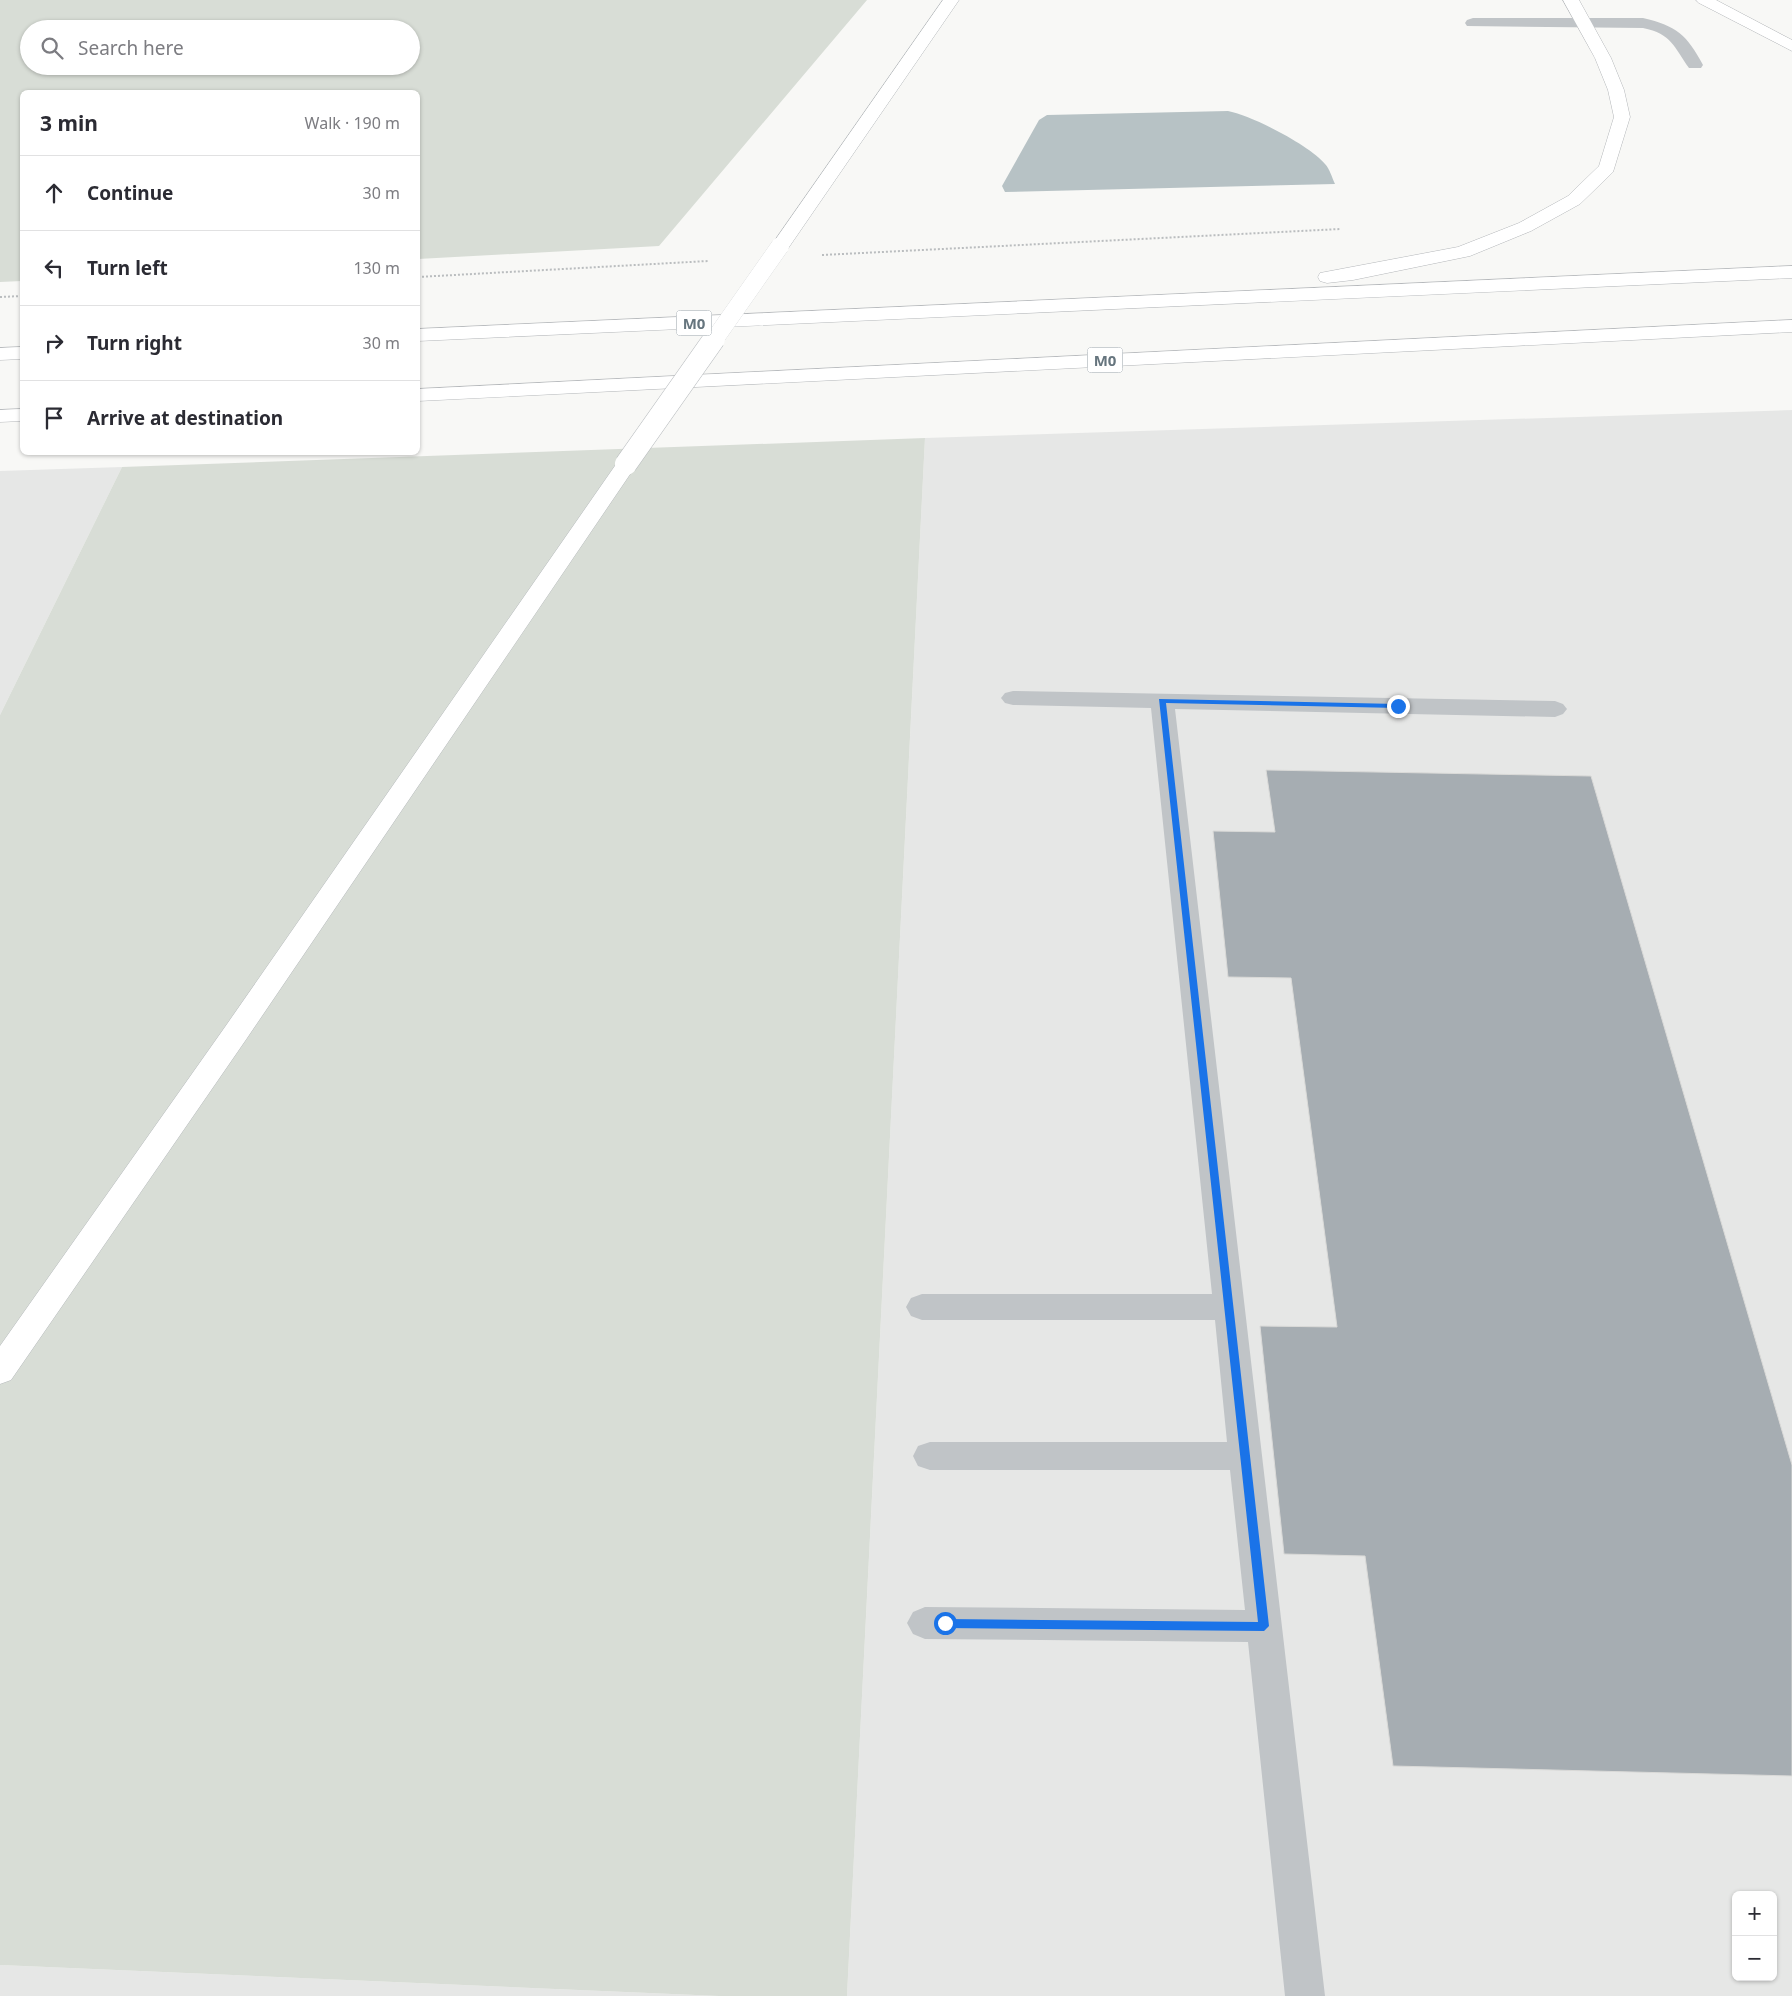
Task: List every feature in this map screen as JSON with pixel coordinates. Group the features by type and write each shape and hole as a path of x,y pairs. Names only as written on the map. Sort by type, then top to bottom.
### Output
{"main road":[{"path":"0,1371 235,1034 626,464 951,0"},
{"path":"970,310 1353,274 1463,252 1525,227 1574,200 1606,168 1622,117 1616,90 1584,22 1571,0"},
{"path":"1704,0 1792,46"},
{"name":"M0","path":"420,335 1792,272"},
{"name":"M0","path":"420,395 1792,326"},
{"path":"0,354 20,353"},
{"path":"0,416 20,414"}],"lane":[{"path":"1474,23 1643,23 1667,30 1682,42 1695,64"},
{"path":"1013,698 1555,709"},
{"path":"1162,700 1305,1996"},
{"path":"922,1307 1229,1307"},
{"path":"930,1456 1245,1456"},
{"path":"925,1623 1264,1626"}],"path":[{"path":"816,256 1340,229"},
{"path":"420,277 708,261"},
{"path":"0,297 20,296"}],"shaded area":[{"path":"0,0 867,0 659,246 420,259 420,90 20,90 20,281 0,282"},
{"path":"1228,111 1251,118 1294,140 1327,166 1335,184 1005,192 1002,186 1039,120 1047,115"},
{"path":"1792,410 1792,1996 847,1996 925,438"},
{"path":"925,438 847,1996 719,1996 0,1965 0,715 122,467"},
{"path":"122,467 0,715 0,471"},
{"path":"0,1965 719,1996 0,1996"}],"building":[{"path":"1266,770 1591,776 1792,1465 1792,1776 1393,1766 1365,1556 1284,1554 1260,1326 1337,1327 1291,978 1228,977 1213,831 1275,832"}],"route":[{"path":"945,1623 1264,1626 1162,700 1398,706"}]}
